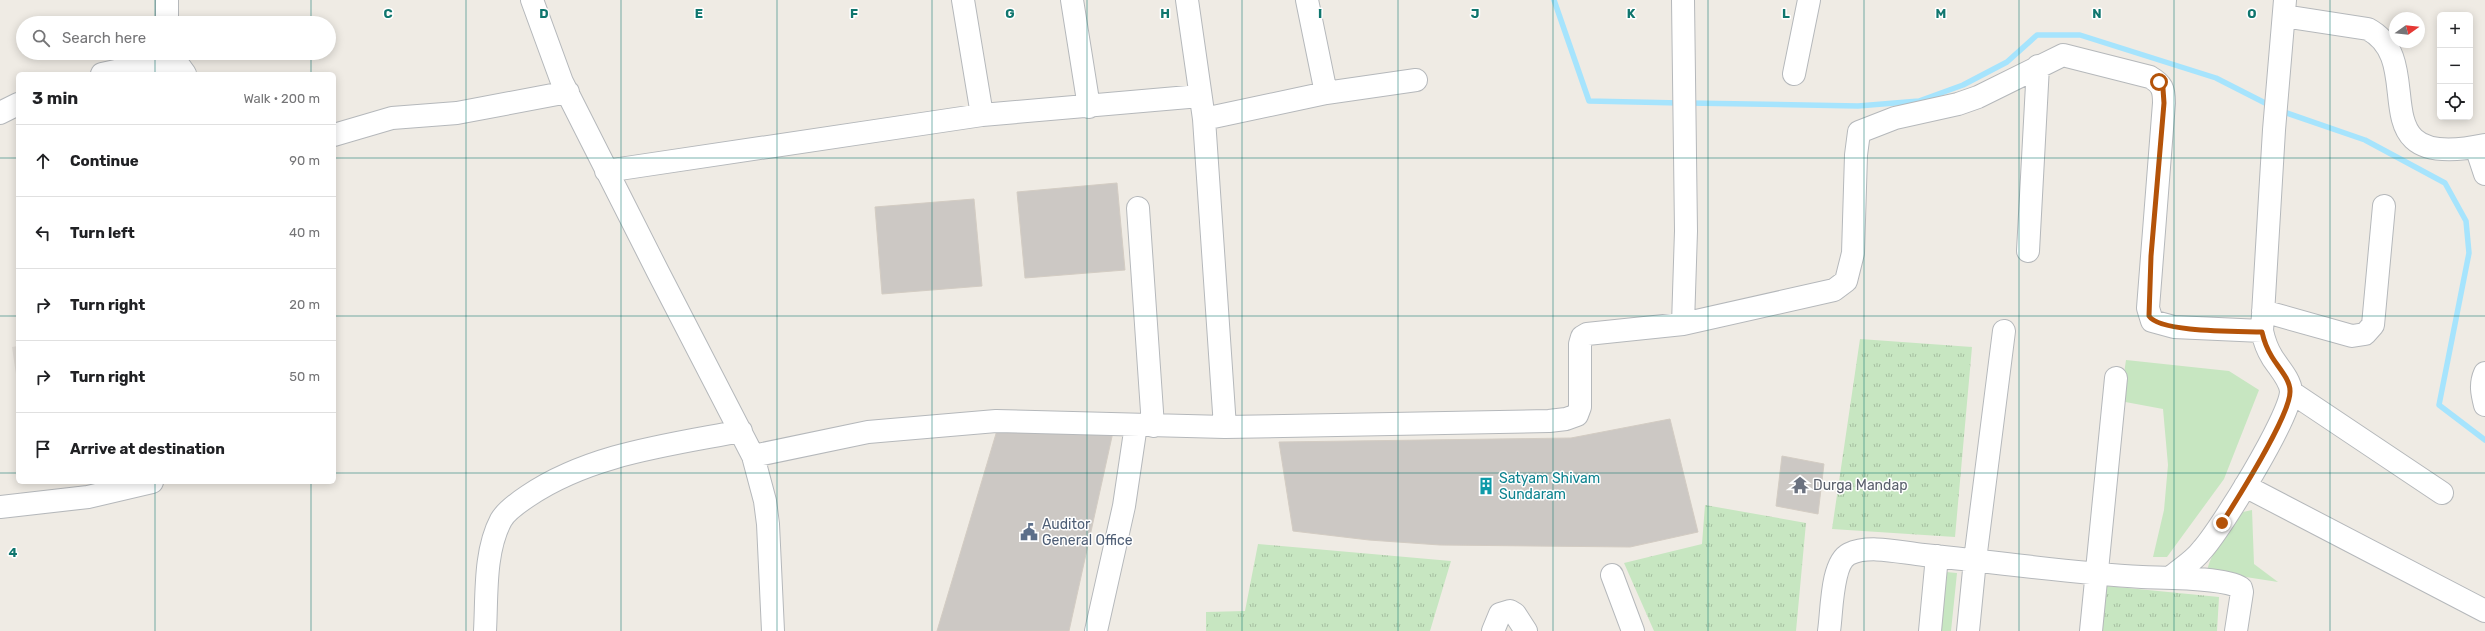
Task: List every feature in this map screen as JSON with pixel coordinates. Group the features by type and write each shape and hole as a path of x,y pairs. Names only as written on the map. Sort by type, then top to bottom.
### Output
{"street":[{"path":"167,0 167,16"},
{"path":"532,0 568,92 606,171 753,456 765,501 768,524 773,631"},
{"path":"963,0 982,115"},
{"path":"1072,0 1089,107"},
{"path":"1187,0 1204,119 1225,427"},
{"path":"1307,0 1326,93"},
{"path":"1683,0 1686,231 1683,324"},
{"path":"1794,74 1809,0"},
{"path":"2170,578 2202,551 2245,486 2282,416 2290,392 2286,379 2265,342 2262,321 2274,130 2285,8 2368,30 2380,36 2388,46 2392,59 2403,118 2411,137 2426,147 2443,151 2481,146 2485,174"},
{"path":"753,456 868,432 996,421 1225,427 1548,421 1573,418 1577,415 1580,407 1580,344 1582,337 1595,333 1683,324 1834,290 1842,286 1850,272 1853,253 1856,144 1859,132 1895,118 1958,104 2003,85 2059,56 2073,56 2150,76 2161,84 2164,103 2151,256 2149,316 2159,324 2174,327 2262,321 2352,336 2365,334 2373,325 2384,206"},
{"path":"109,72 153,60"},
{"path":"172,60 184,72"},
{"path":"2028,251 2038,66"},
{"path":"1204,119 1326,93 1416,80"},
{"path":"336,134 392,118 457,113 568,92"},
{"path":"606,171 982,115 1089,107 1200,96"},
{"path":"0,112 16,105"},
{"path":"1096,631 1124,506 1145,426 1138,208"},
{"path":"1968,631 1975,560 2004,331"},
{"path":"2485,373 2482,380 2482,393 2485,405"},
{"path":"2091,631 2116,378"},
{"path":"2290,392 2442,493"},
{"path":"485,631 492,546 501,520 517,503 545,484 594,463 664,446 741,431"},
{"path":"0,507 88,497 143,484"},
{"path":"2245,486 2485,611"},
{"path":"1829,631 1835,579 1841,561 1848,555 1863,551 1883,551 1975,560 2097,575 2203,580 2241,588 2243,597 2236,631"},
{"path":"1930,631 1938,556"},
{"path":"1612,575 1633,631"},
{"path":"1493,631 1500,614 1510,611 1515,614 1526,631"}],"shaded area":[{"path":"16,346 16,374 12,347"}],"green space":[{"path":"1860,339 1972,347 1955,537 1832,529"},
{"path":"2126,360 2229,371 2259,390 2224,479 2167,557 2153,557 2164,510 2168,465 2163,409 2120,401"},
{"path":"1705,505 1806,523 1796,631 1654,631 1624,563 1702,544"},
{"path":"2252,510 2254,564 2278,582 2207,571 2209,563 2217,547 2227,532 2243,512"},
{"path":"1258,544 1451,561 1430,631 1206,631 1206,612 1245,611"},
{"path":"1946,572 1957,573 1951,631 1940,631"},
{"path":"2097,585 2219,597 2217,631 2094,631"}],"building":[{"path":"1117,183 1125,270 1025,278 1017,192"},
{"path":"974,199 982,286 882,294 875,207"},
{"name":"Satyam Shivam Sundaram","path":"1670,419 1698,532 1630,547 1440,545 1369,540 1293,531 1279,442 1571,438"},
{"name":"Auditor General Office","path":"998,427 1113,432 1069,631 937,631"},
{"name":"Durga Mandap","path":"1782,456 1824,464 1818,514 1776,506"}],"waterway":[{"path":"1554,0 1589,101 1680,103"},
{"path":"1688,103 1858,106 1919,101 1963,85 2007,62 2037,35 2080,35 2216,78 2271,106"},
{"path":"2281,111 2365,140 2445,183 2466,221 2469,253 2439,405 2485,440"}],"place":[{"name":"Durga Mandap","path":"1800,485"},
{"name":"Satyam Shivam Sundaram","path":"1486,486"},
{"name":"Auditor General Office","path":"1029,532"}],"route":[{"path":"2159,82 2163,89 2164,103 2151,256 2148,308 2149,316 2152,320 2159,324 2174,327 2262,332 2272,357 2289,385 2290,392 2288,401 2282,416 2245,486 2222,523"}]}
